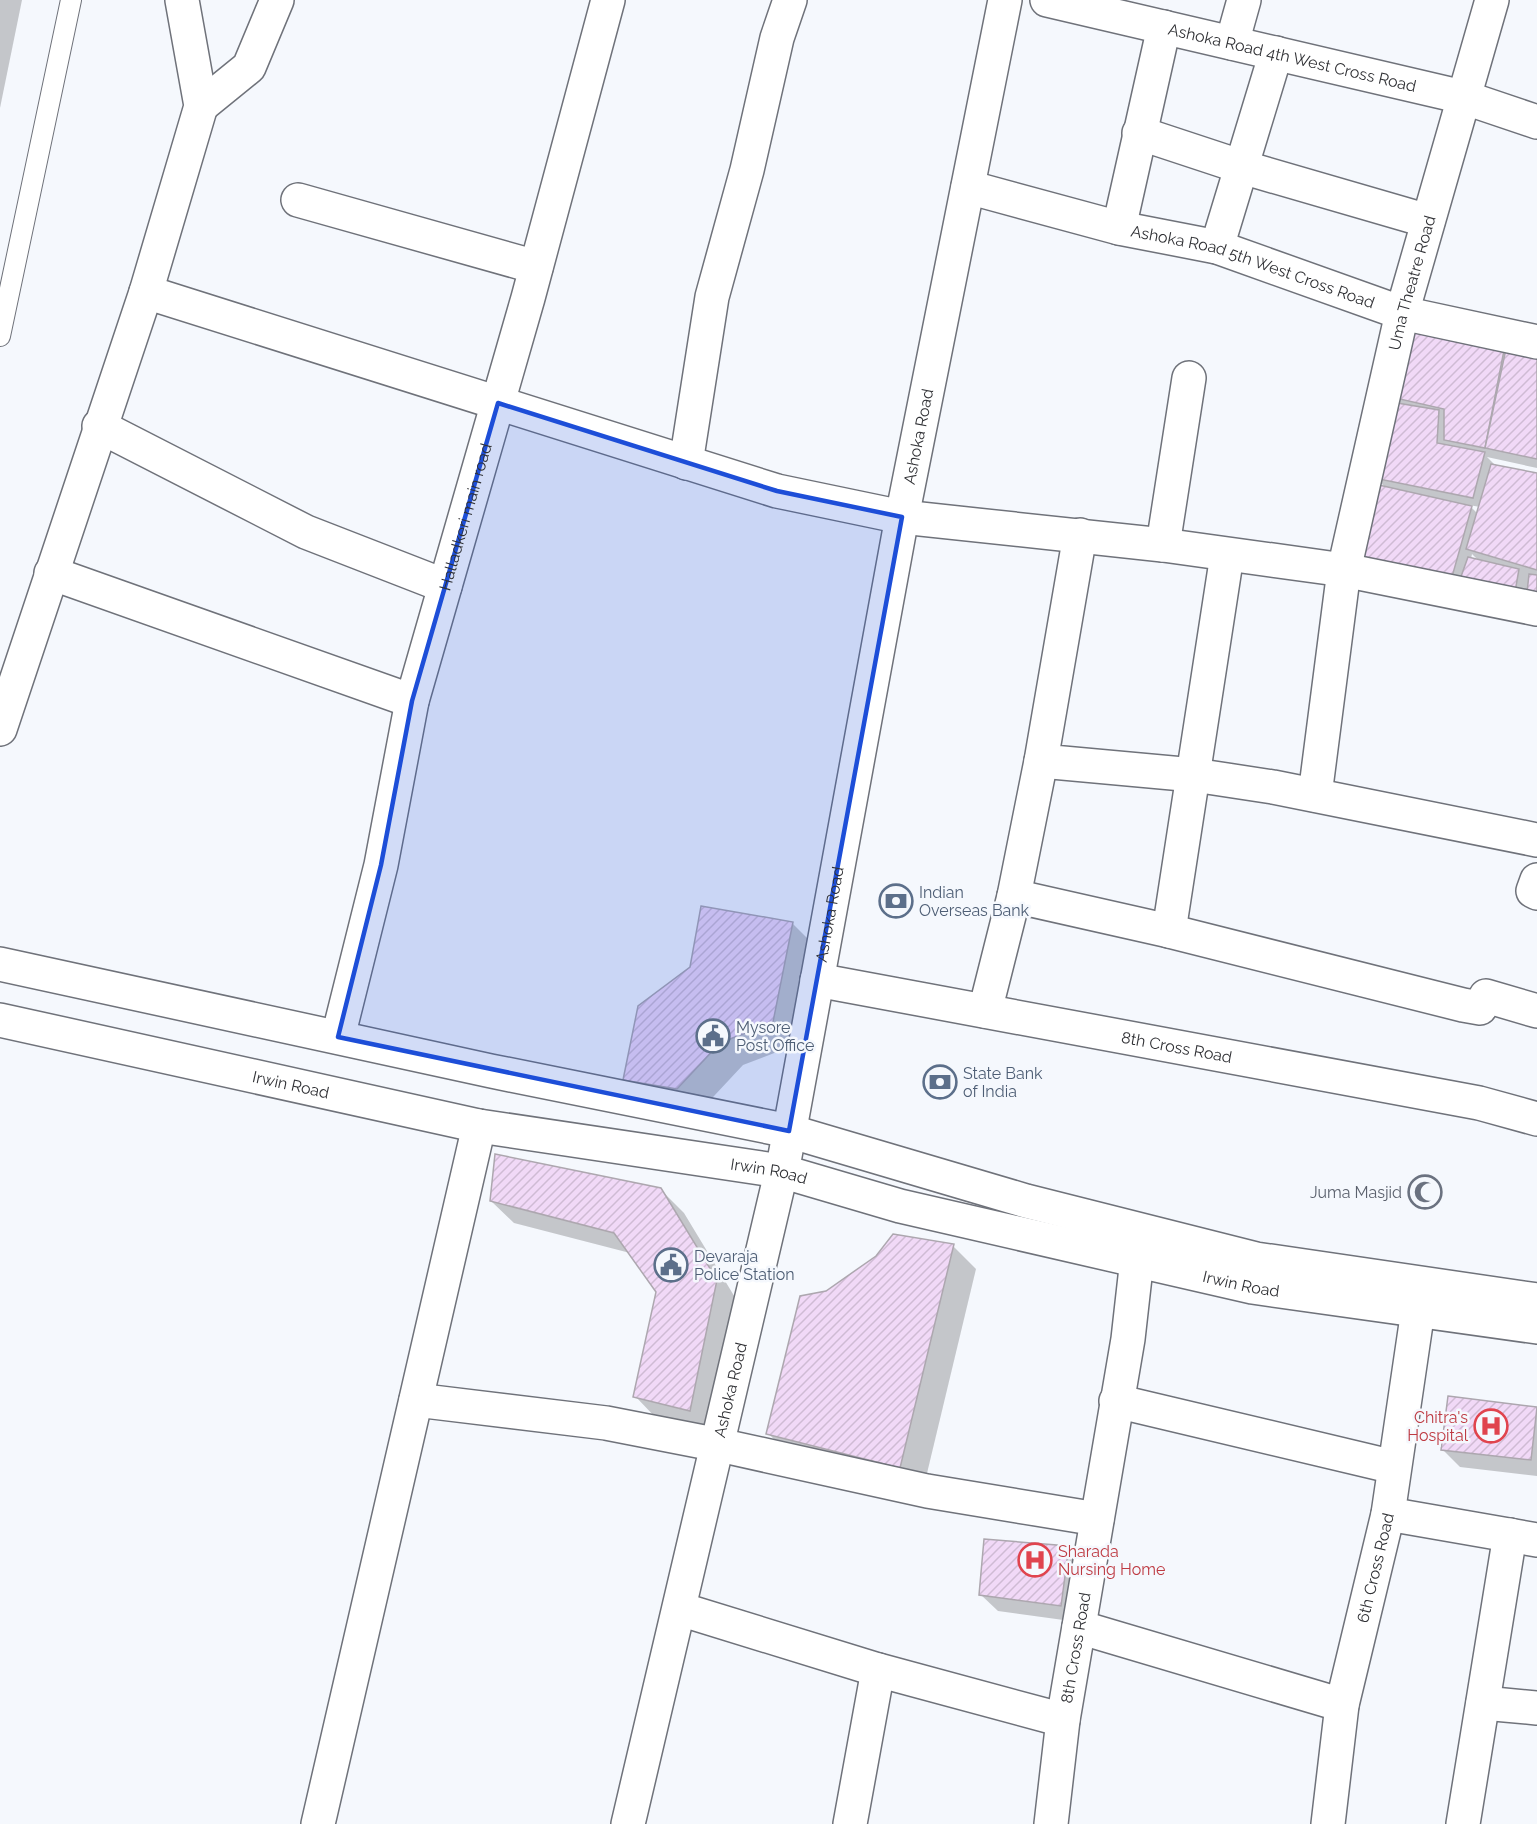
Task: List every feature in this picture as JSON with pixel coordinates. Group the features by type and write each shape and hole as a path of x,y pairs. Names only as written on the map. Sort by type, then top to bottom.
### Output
{"street":[{"path":"0,729 99,426 146,292 201,106 182,0"},
{"path":"201,106 249,67 277,0"},
{"name":"Halladkeri main road","path":"338,1037 381,865 412,701 498,403 608,0"},
{"path":"686,463 711,297 747,170 777,38 790,0"},
{"name":"Ashoka Road","path":"628,1824 719,1445 781,1171 902,517 1005,0"},
{"name":"Ashoka Road 4th West Cross Road","path":"1047,0 1115,8 1164,27 1463,97 1537,122"},
{"path":"1232,43 1244,0"},
{"name":"Uma Theatre Road","path":"1315,795 1344,570 1402,313 1492,0"},
{"path":"1119,228 1164,27"},
{"path":"1217,247 1276,53"},
{"path":"1139,133 1242,167 1428,220"},
{"name":"Ashoka Road 5th West Cross Road","path":"968,187 1119,228 1217,247 1402,313 1537,342"},
{"path":"298,200 536,267"},
{"path":"146,292 777,491 902,517 1080,535 1344,570 1537,609"},
{"path":"1163,545 1189,378"},
{"path":"99,426 306,532 445,586"},
{"path":"985,1011 1014,896 1041,760 1080,535"},
{"path":"1169,931 1227,555"},
{"path":"51,573 412,701"},
{"path":"1041,760 1194,775 1315,795 1537,840"},
{"path":"1537,880 1533,891 1537,893"},
{"path":"1014,896 1169,931 1463,1005 1480,1008 1486,996 1537,1011"},
{"path":"0,964 491,1071 789,1131 1026,1201 1257,1259 1537,1300"},
{"name":"8th Cross Road","path":"817,980 1479,1103 1537,1119"},
{"name":"Irwin Road","path":"0,1020 479,1126 781,1171 900,1206 1252,1287 1537,1327"},
{"path":"318,1824 479,1126"},
{"name":"8th Cross Road","path":"1052,1824 1063,1720 1128,1339 1137,1259"},
{"name":"6th Cross Road","path":"1328,1824 1342,1705 1388,1514 1418,1310"},
{"path":"416,1400 606,1423 719,1445 927,1491 1097,1519"},
{"path":"1116,1401 1394,1467"},
{"path":"1388,1514 1523,1537 1483,1703 1463,1824"},
{"path":"680,1609 878,1670 1063,1720"},
{"path":"1079,1628 1342,1705"},
{"path":"850,1824 878,1670"},
{"path":"1483,1703 1537,1708"}],"lane":[{"path":"0,336 71,0"}],"highlighted area":[{"path":"498,403 777,491 902,517 789,1131 338,1037 381,865 412,701"}],"building":[{"path":"1406,320 1506,340 1485,448 1444,440 1444,409 1391,397"},
{"path":"1507,344 1537,350 1537,459 1485,448"},
{"path":"1391,402 1439,410 1437,443 1485,452 1473,498 1374,478"},
{"path":"1491,464 1537,473 1537,570 1466,549"},
{"path":"1370,483 1472,506 1450,584 1352,567"},
{"path":"1468,557 1519,569 1514,598 1458,585"},
{"path":"1529,574 1537,575 1537,604 1526,602"},
{"path":"701,906 793,922 773,1022 720,1043 677,1089 623,1080 638,1006 690,967"},
{"path":"495,1154 661,1188 717,1280 690,1411 633,1397 656,1292 614,1233 490,1201"},
{"path":"893,1234 954,1244 900,1468 766,1434 800,1296 826,1291 876,1256"},
{"path":"1448,1396 1537,1407 1531,1460 1441,1450"},
{"path":"984,1539 1069,1546 1061,1606 979,1595"}],"place":[{"name":"Indian Overseas Bank","path":"896,901"},
{"name":"Mysore Post Office","path":"713,1036"},
{"name":"State Bank of India","path":"940,1082"},
{"name":"Juma Masjid","path":"1425,1192"},
{"name":"Devaraja Police Station","path":"671,1265"},
{"name":"Chitra's Hospital","path":"1491,1426"},
{"name":"Sharada Nursing Home","path":"1035,1560"}]}
